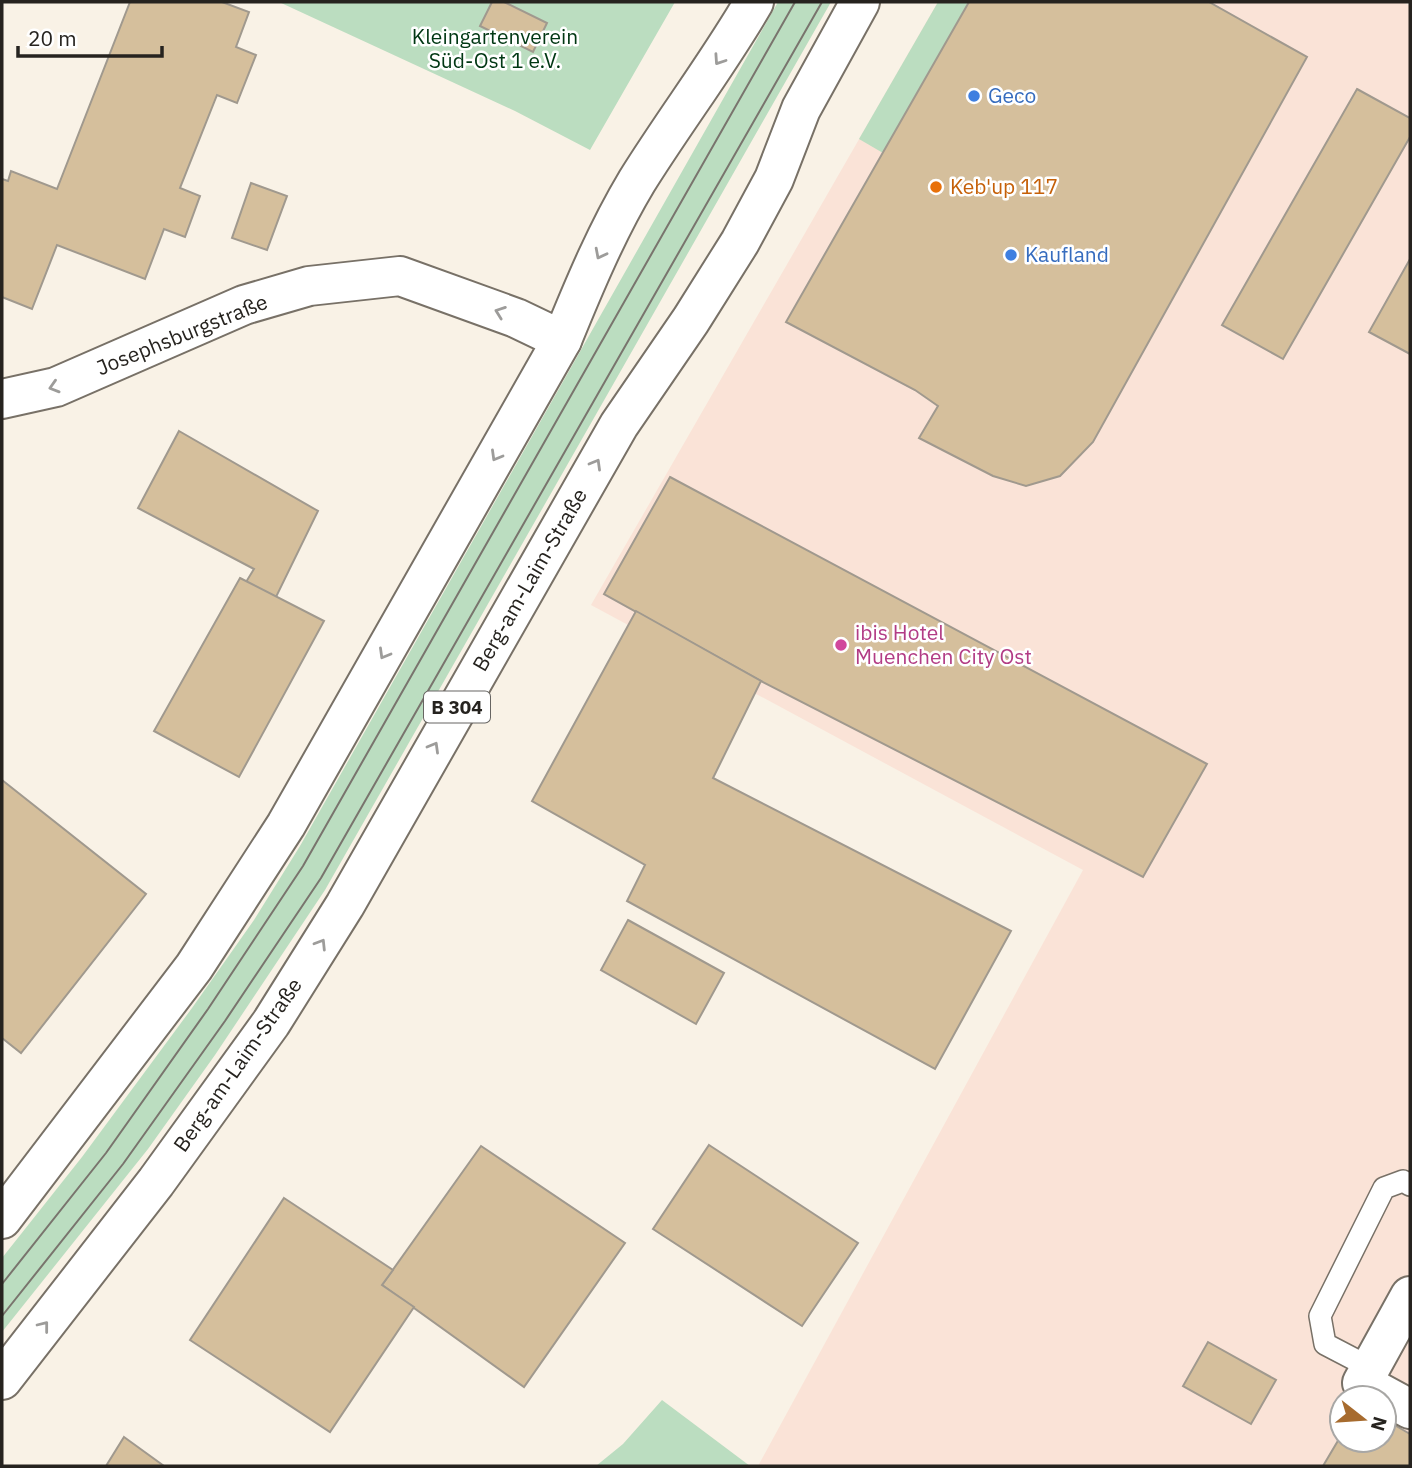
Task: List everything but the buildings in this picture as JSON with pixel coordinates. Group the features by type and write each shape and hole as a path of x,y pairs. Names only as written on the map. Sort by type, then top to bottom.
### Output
{"main road":[{"path":"2,1219 194,967 279,836 562,340 589,275 637,182 729,46 754,2"},
{"name":"Berg-am-Laim-Straße","path":"2,1380 156,1182 271,1023 338,917 619,425 691,320 740,242 774,179 801,109 860,2"},
{"name":"Josephsburgstraße","path":"2,399 56,387 244,305 309,286 400,276 516,318 562,340"},
{"path":"1410,1296 1367,1375 1410,1409"}],"lane":[{"path":"1367,1375 1325,1343 1320,1316 1384,1188 1403,1181 1410,1185"}],"shaded area":[{"path":"938,2 1403,2 1410,6 1410,1466 758,1466 1083,870 591,605"}],"green space":[{"name":"Kleingartenverein Süd-Ost 1 e.V.","path":"279,2 675,2 590,150 515,111"},
{"path":"778,2 831,2 325,890 215,1055 148,1149 2,1332 2,1258 82,1157 192,1008 254,920 300,846"},
{"path":"938,2 969,2 883,153 859,139"},
{"path":"662,1400 750,1466 596,1466 623,1444"}],"tram line":[{"path":"2,1284 106,1153 208,1009 303,866 795,2"},
{"path":"2,1316 123,1164 225,1021 321,878 822,2"}],"place":[{"name":"Geco","path":"974,96"},
{"name":"Keb'up 117","path":"936,187"},
{"name":"Kaufland","path":"1011,255"},
{"name":"ibis Hotel Muenchen City Ost","path":"841,645"}]}
